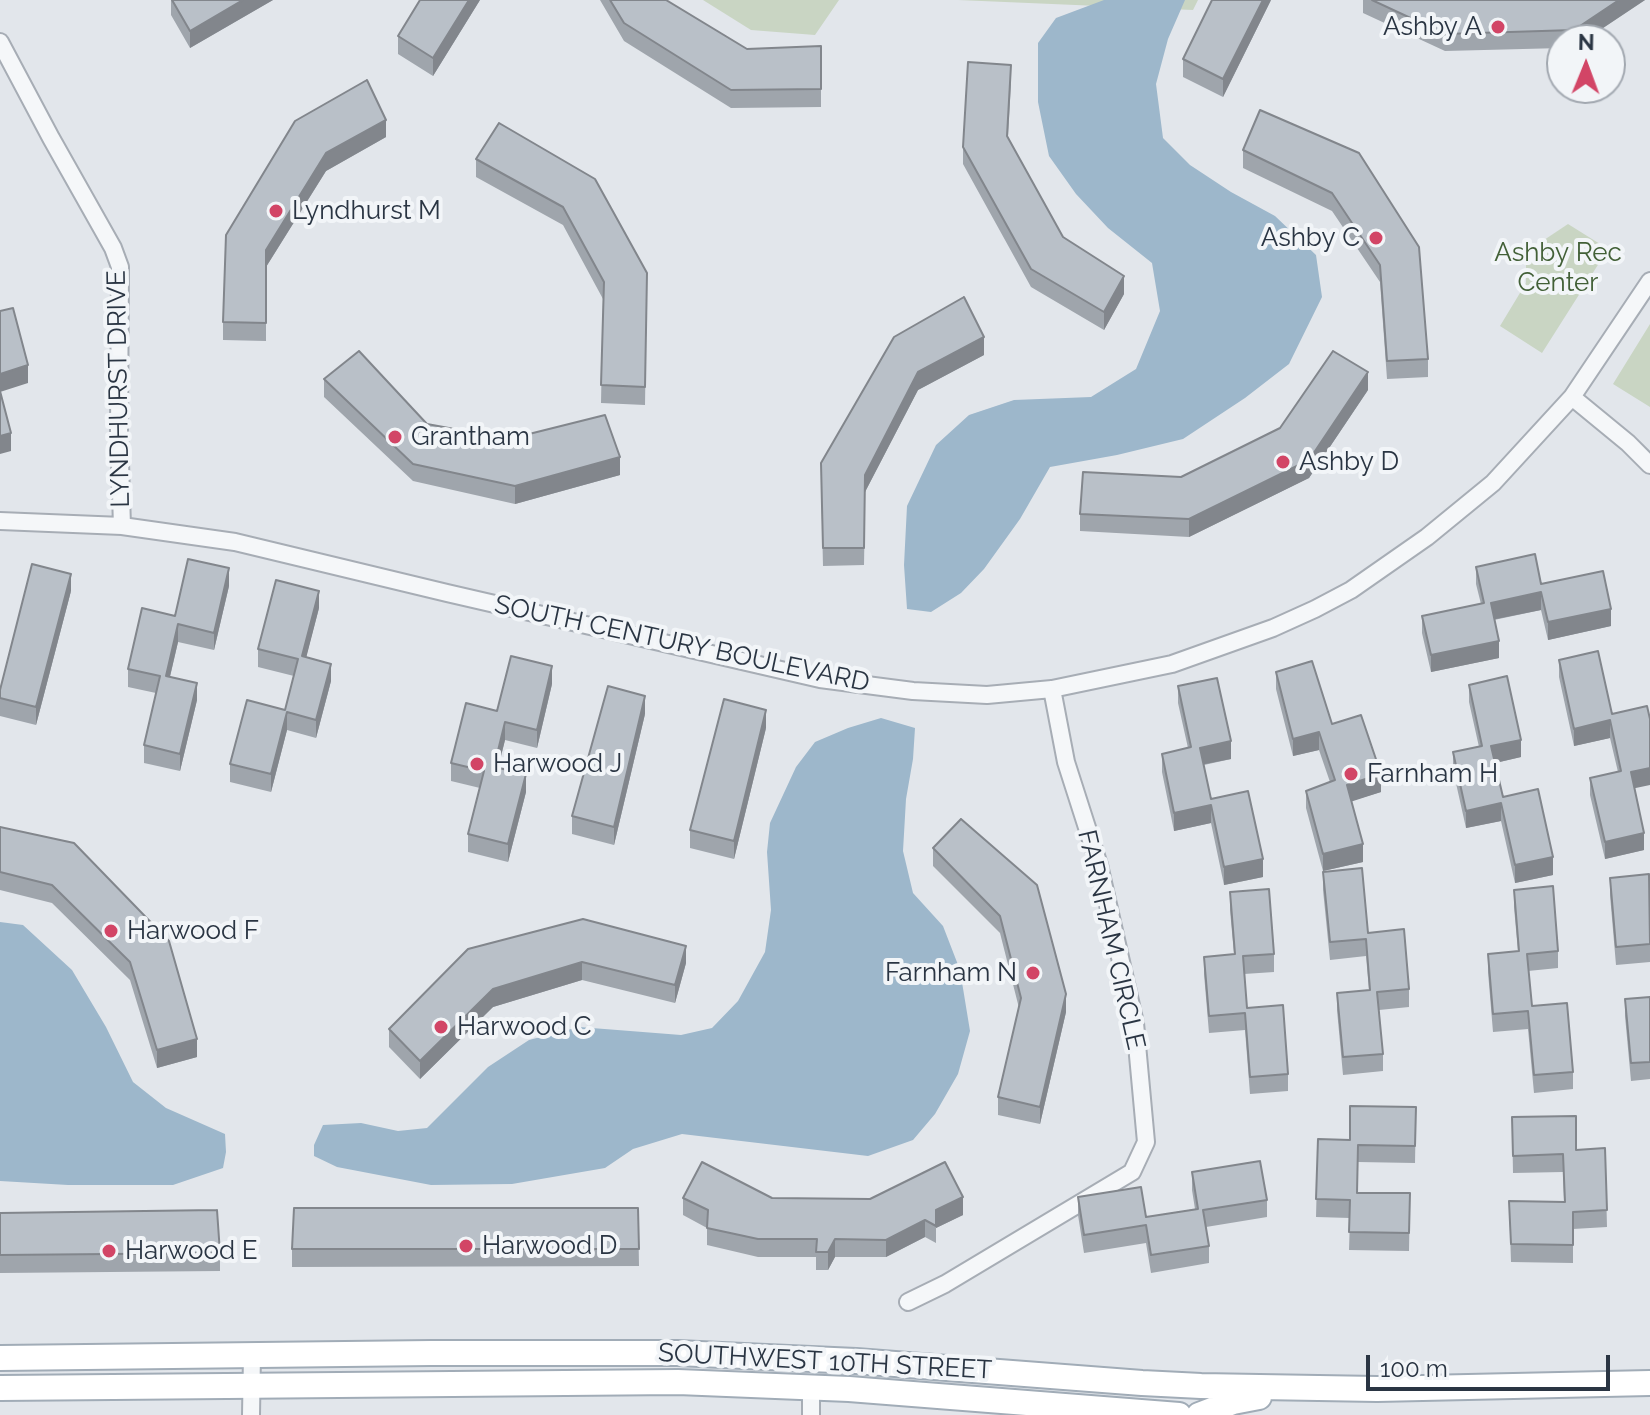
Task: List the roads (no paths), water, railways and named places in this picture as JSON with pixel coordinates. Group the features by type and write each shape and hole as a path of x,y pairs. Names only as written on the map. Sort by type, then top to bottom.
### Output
{"main road":[{"name":"SOUTHWEST 10TH STREET","path":"0,1358 692,1353 795,1357 1142,1383 1317,1389 1650,1383"},
{"path":"811,1387 848,1373 913,1365"},
{"name":"SOUTHWEST 10TH STREET","path":"0,1388 678,1382 811,1387 1179,1415"},
{"path":"1199,1415 1233,1402 1317,1389"}],"street":[{"name":"LYNDHURST DRIVE","path":"0,42 113,248 120,267 122,526"},
{"name":"SOUTH CENTURY BOULEVARD","path":"0,521 122,526 235,542 820,679 913,691 987,695 1052,689 1172,664 1273,628 1351,590 1427,537 1493,483 1572,397 1650,281"},
{"path":"1572,397 1650,465"},
{"name":"FARNHAM CIRCLE","path":"908,1302 945,1284 1132,1172 1146,1142 1135,1023 1099,865 1066,762 1052,689"},
{"path":"251,1415 252,1355"},
{"path":"811,1387 811,1415"}],"water":[{"path":"1104,0 1185,0 1168,39 1156,84 1163,138 1190,165 1275,216 1316,255 1322,297 1289,364 1245,398 1183,439 1050,467 1020,519 984,569 961,593 931,612 907,609 904,565 907,506 936,445 969,415 1014,400 1091,397 1136,369 1160,311 1152,263 1108,228 1076,194 1049,156 1038,102 1038,43 1056,18"},
{"path":"881,718 915,728 903,851 913,893 943,926 960,970 970,1031 958,1074 935,1114 913,1140 868,1156 682,1134 633,1149 605,1168 512,1184 431,1185 337,1167 314,1156 314,1145 323,1125 361,1123 398,1131 427,1128 488,1067 529,1040 579,1027 681,1035 712,1028 738,1001 765,952 771,910 767,852 770,823 796,767 815,742"},
{"path":"0,922 23,925 72,970 106,1027 133,1082 166,1108 225,1134 223,1168 173,1185 68,1185 0,1181"}],"place":[{"name":"Ashby A","path":"1498,27"},
{"name":"Lyndhurst M","path":"276,211"},
{"name":"Ashby C","path":"1376,238"},
{"name":"Grantham","path":"395,437"},
{"name":"Ashby D","path":"1283,462"},
{"name":"Harwood J","path":"477,764"},
{"name":"Farnham H","path":"1351,774"},
{"name":"Harwood F","path":"111,931"},
{"name":"Farnham N","path":"1033,973"},
{"name":"Harwood C","path":"441,1027"},
{"name":"Harwood D","path":"466,1246"},
{"name":"Harwood E","path":"109,1251"}],"park label":[{"name":"Ashby Rec Center","path":"1558,268"}]}
